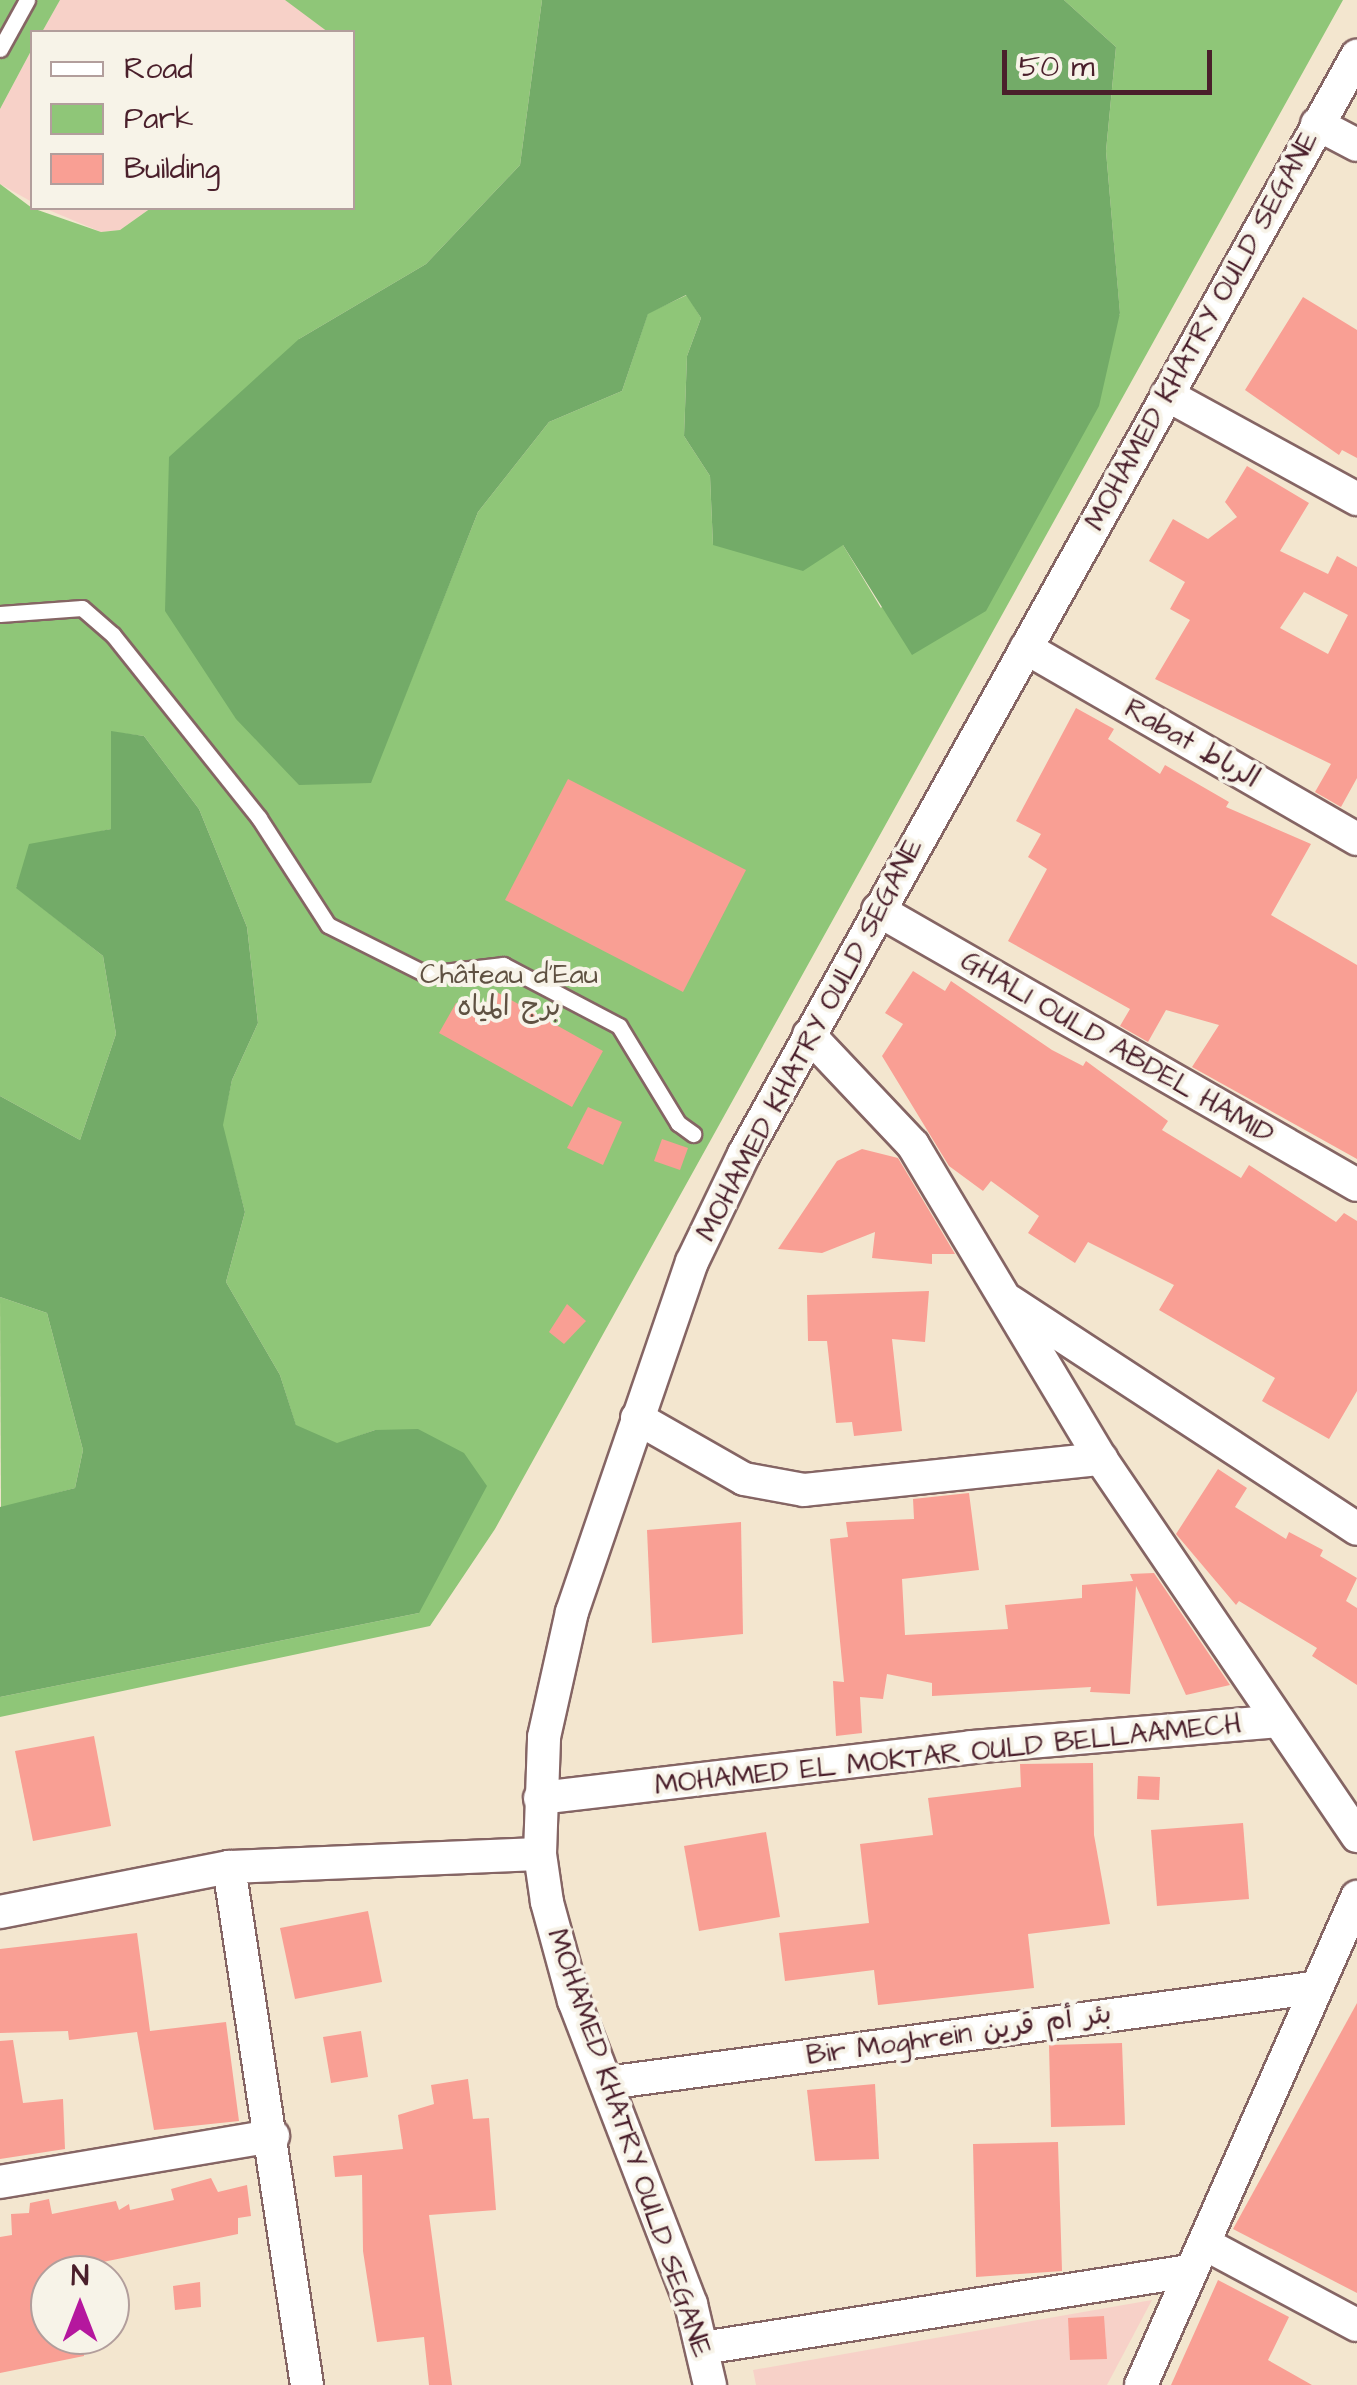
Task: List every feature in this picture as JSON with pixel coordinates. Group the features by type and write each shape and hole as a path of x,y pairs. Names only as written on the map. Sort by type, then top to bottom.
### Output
{"street":[{"name":"MOHAMED KHATRY OULD SEGANE","path":"710,2385 703,2348 574,2001 540,1854 540,1798 558,1670 636,1418 692,1262 809,1035 1357,56"},
{"path":"1317,124 1357,145"},
{"path":"1168,395 1357,499"},
{"name":"Rabat الرباط","path":"1026,648 1357,839"},
{"name":"GHALI OULD ABDEL HAMID","path":"878,910 1357,1186"},
{"path":"809,1035 914,1145 1102,1459 1278,1721"},
{"path":"1003,1298 1357,1528"},
{"path":"636,1418 744,1479 804,1490 1102,1459"},
{"name":"MOHAMED EL MOKTAR OULD BELLAAMECH","path":"540,1798 970,1748 1278,1721 1357,1836"},
{"path":"0,1912 229,1867 540,1854"},
{"path":"229,1867 273,2136 307,2385"},
{"path":"1141,2385 1312,1988 1357,1897"},
{"name":"Bir Moghrein بئر أم قرين","path":"607,2083 1312,1988"},
{"path":"0,2182 273,2136"},
{"path":"703,2348 1197,2258 1357,2325"}],"lane":[{"path":"0,49 27,0"},
{"path":"0,614 82,608 113,635 259,818 328,926 426,974 477,965 526,973 619,1026 678,1122 693,1134"}],"shaded area":[{"path":"60,0 285,0 330,30 43,30"},
{"path":"30,53 30,201 0,184 0,109"},
{"path":"49,210 148,210 120,230 101,232"},
{"path":"1152,2300 1107,2385 756,2385 753,2370"}],"green space":[{"path":"0,0 60,0 43,30 30,30 30,53 0,109"},
{"name":"Château d'Eau برج المياه","path":"285,0 542,0 520,165 426,264 299,339 370,783 478,512 549,422 622,391 648,313 687,295 701,318 687,356 684,436 710,476 713,545 843,545 881,608 1120,314 1106,151 1116,47 1064,0 1343,0 495,1529 430,1626 0,1717 0,1697 419,1613 375,1430 337,1444 296,1426 280,1375 226,1282 245,1212 222,1125 232,1080 258,1023 247,927 199,809 144,736 111,732 111,829 76,837 16,887 103,956 116,1034 80,1140 0,1096 0,184 30,210 101,232 120,230 148,210 355,210 355,30 325,30"},
{"path":"542,0 1064,0 1116,47 1106,151 1120,313 1099,406 986,611 912,655 843,545 803,571 713,545 710,476 684,436 687,356 701,318 686,295 648,314 622,391 549,422 478,512 371,783 299,785 236,719 165,611 169,457 299,339 426,264 520,165"},
{"path":"111,731 144,736 199,809 247,927 258,1023 232,1080 223,1125 245,1212 226,1282 280,1375 296,1425 337,1443 375,1430 418,1429 464,1453 487,1486 419,1613 0,1697 0,1507 75,1488 83,1450 47,1313 0,1297 0,1096 80,1140 116,1034 103,956 16,888 29,844 111,829"},
{"path":"0,1297 47,1313 83,1450 75,1488 1,1508"}],"building":[{"path":"1303,297 1357,330 1357,458 1342,450 1339,455 1245,390"},
{"path":"1247,466 1309,503 1280,551 1328,574 1337,556 1357,567 1357,778 1341,807 1315,792 1331,764 1155,679 1190,620 1170,609 1185,582 1149,561 1173,519 1208,539 1237,517 1225,502","holes":["1304,592 1348,615 1328,654 1280,628"]},
{"path":"1076,708 1114,729 1108,739 1160,774 1165,765 1229,802 1226,807 1311,844 1271,915 1357,965 1357,1159 1192,1067 1219,1025 1166,1010 1148,1042 1120,1026 1130,1009 1008,941 1047,869 1028,857 1041,834 1016,821"},
{"path":"568,779 746,870 683,992 505,900"},
{"path":"913,971 945,991 951,981 1052,1050 1083,1066 1086,1061 1168,1121 1162,1130 1241,1178 1249,1165 1336,1222 1344,1213 1357,1221 1357,1391 1329,1439 1262,1401 1275,1378 1159,1310 1174,1285 1088,1242 1075,1263 1028,1233 1039,1216 991,1181 983,1191 949,1166 882,1056 903,1024 885,1013"},
{"path":"493,990 603,1051 572,1107 439,1033 456,1003 479,1015"},
{"path":"588,1107 622,1122 603,1165 567,1148"},
{"path":"662,1139 688,1148 680,1170 654,1161"},
{"path":"862,1149 898,1158 955,1254 932,1254 932,1264 872,1258 875,1232 822,1253 778,1249 837,1161"},
{"path":"929,1291 925,1342 892,1339 902,1431 854,1436 852,1422 836,1423 827,1341 808,1341 807,1295"},
{"path":"567,1304 586,1321 564,1344 549,1332"},
{"path":"1218,1469 1247,1488 1235,1507 1286,1539 1289,1532 1323,1550 1320,1556 1357,1578 1346,1601 1357,1608 1357,1685 1312,1656 1317,1648 1239,1601 1236,1605 1176,1534"},
{"path":"969,1493 979,1570 902,1579 905,1635 1008,1629 1005,1605 1082,1598 1082,1585 1133,1581 1130,1574 1154,1573 1230,1685 1186,1695 1136,1586 1130,1694 1090,1692 1091,1687 932,1696 932,1683 887,1674 883,1699 860,1697 862,1733 836,1736 833,1681 844,1682 830,1539 848,1537 846,1522 914,1519 913,1499"},
{"path":"741,1522 743,1634 652,1643 647,1530"},
{"path":"94,1736 111,1826 33,1841 15,1751"},
{"path":"1093,1763 1094,1835 1110,1924 1028,1934 1034,1988 878,2005 874,1970 785,1981 779,1933 869,1923 860,1844 933,1835 928,1798 1021,1787 1020,1764"},
{"path":"1138,1776 1160,1777 1159,1800 1137,1799"},
{"path":"1243,1823 1249,1899 1157,1906 1151,1830"},
{"path":"766,1832 780,1917 699,1931 684,1846"},
{"path":"368,1911 382,1982 295,1999 280,1928"},
{"path":"137,1933 150,2031 226,2022 239,2121 154,2130 137,2032 69,2040 68,2031 0,2033 0,1949"},
{"path":"1357,2003 1357,2293 1233,2229"},
{"path":"361,2031 368,2077 331,2083 323,2037"},
{"path":"13,2040 23,2103 63,2099 65,2149 0,2159 0,2041"},
{"path":"1122,2043 1125,2125 1051,2127 1049,2045"},
{"path":"468,2079 473,2119 489,2118 496,2210 429,2215 452,2385 429,2385 424,2337 377,2342 363,2251 362,2175 335,2177 333,2156 403,2149 398,2115 434,2104 431,2085"},
{"path":"875,2084 879,2159 815,2161 807,2090"},
{"path":"1058,2142 1062,2271 976,2277 973,2144"},
{"path":"211,2178 218,2192 247,2185 251,2216 238,2218 238,2234 130,2256 30,2255 30,2355 84,2356 0,2373 0,2237 12,2235 11,2214 29,2213 30,2203 49,2199 52,2214 116,2201 119,2210 129,2204 130,2210 174,2200 171,2189"},
{"path":"1218,2280 1289,2317 1268,2360 1312,2385 1171,2385"},
{"path":"200,2282 201,2307 175,2310 173,2286"},
{"path":"1104,2316 1107,2359 1070,2360 1068,2318"}]}
